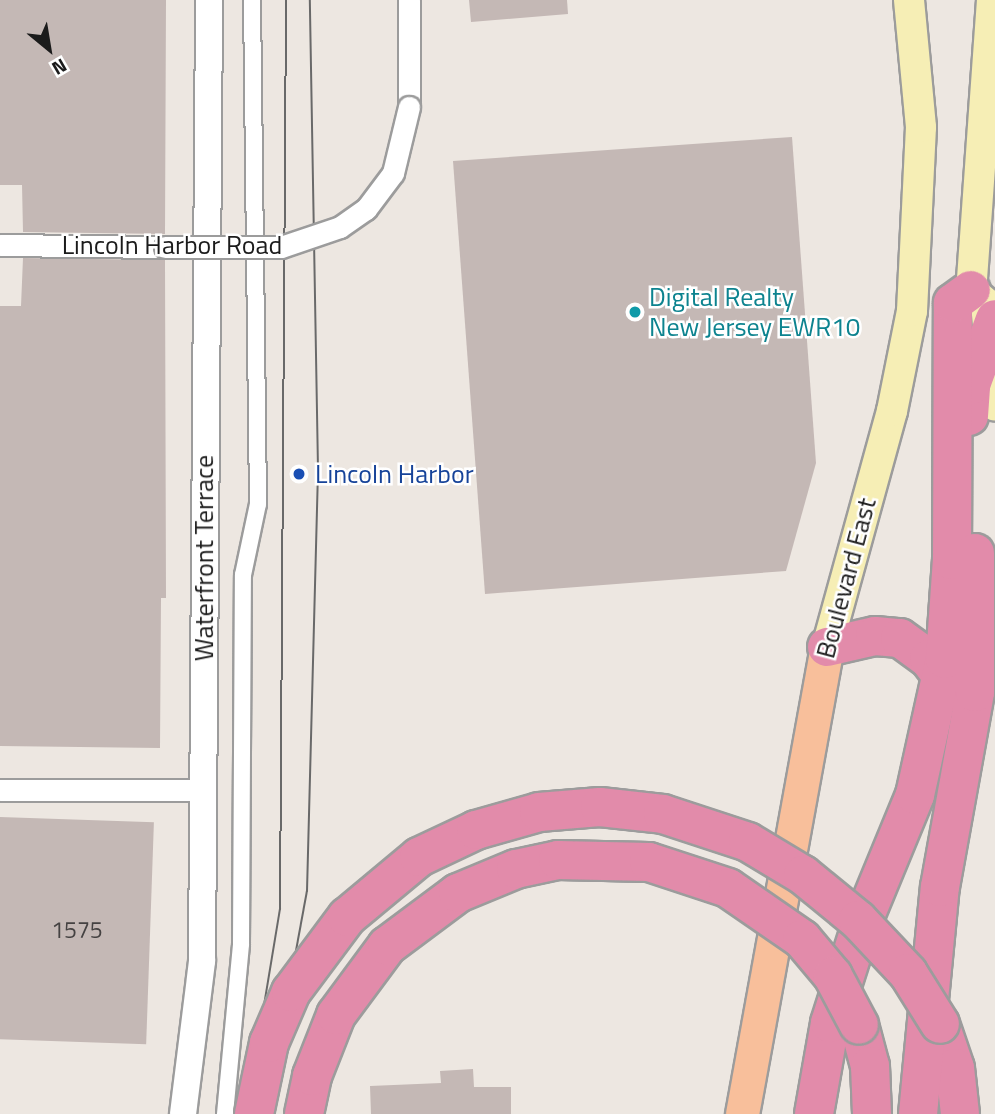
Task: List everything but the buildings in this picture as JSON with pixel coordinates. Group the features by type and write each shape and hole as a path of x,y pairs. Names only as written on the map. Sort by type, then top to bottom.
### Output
{"highway":[{"path":"814,1114 830,1023 861,926 915,795 942,675 950,611 953,303 971,290"},
{"path":"918,1114 940,887 971,717 978,629 968,416 971,385 991,328"},
{"path":"827,647 875,636 900,638 942,675 971,717"},
{"path":"254,1114 270,1043 291,992 347,917 419,857 476,830 539,812 642,811 689,820 748,842 803,875 858,920 908,973 940,1024 955,1068 960,1114"},
{"path":"304,1114 312,1076 336,1015 387,946 424,914 468,888 558,860 649,862 728,888 802,939 833,976 859,1025 870,1066 872,1114"}],"main road":[{"name":"Boulevard East","path":"741,1114 827,647 892,411 912,311 920,168 916,40 909,0"},
{"path":"992,0 971,290 986,303 991,328 995,406"}],"street":[{"name":"Waterfront Terrace","path":"183,1114 200,1003 209,0"},
{"path":"225,1114 241,944 243,575 258,504 252,0"},
{"name":"Lincoln Harbor Road","path":"0,245 281,247 340,227 366,209 393,173 409,107 409,0"},
{"path":"0,790 204,790"}],"tram line":[{"path":"246,1114 280,909 286,0"},
{"path":"266,1114 307,891 318,469 310,0"}],"place":[{"name":"Digital Realty New Jersey EWR10","path":"635,312"},
{"name":"Lincoln Harbor","path":"299,474"}]}
